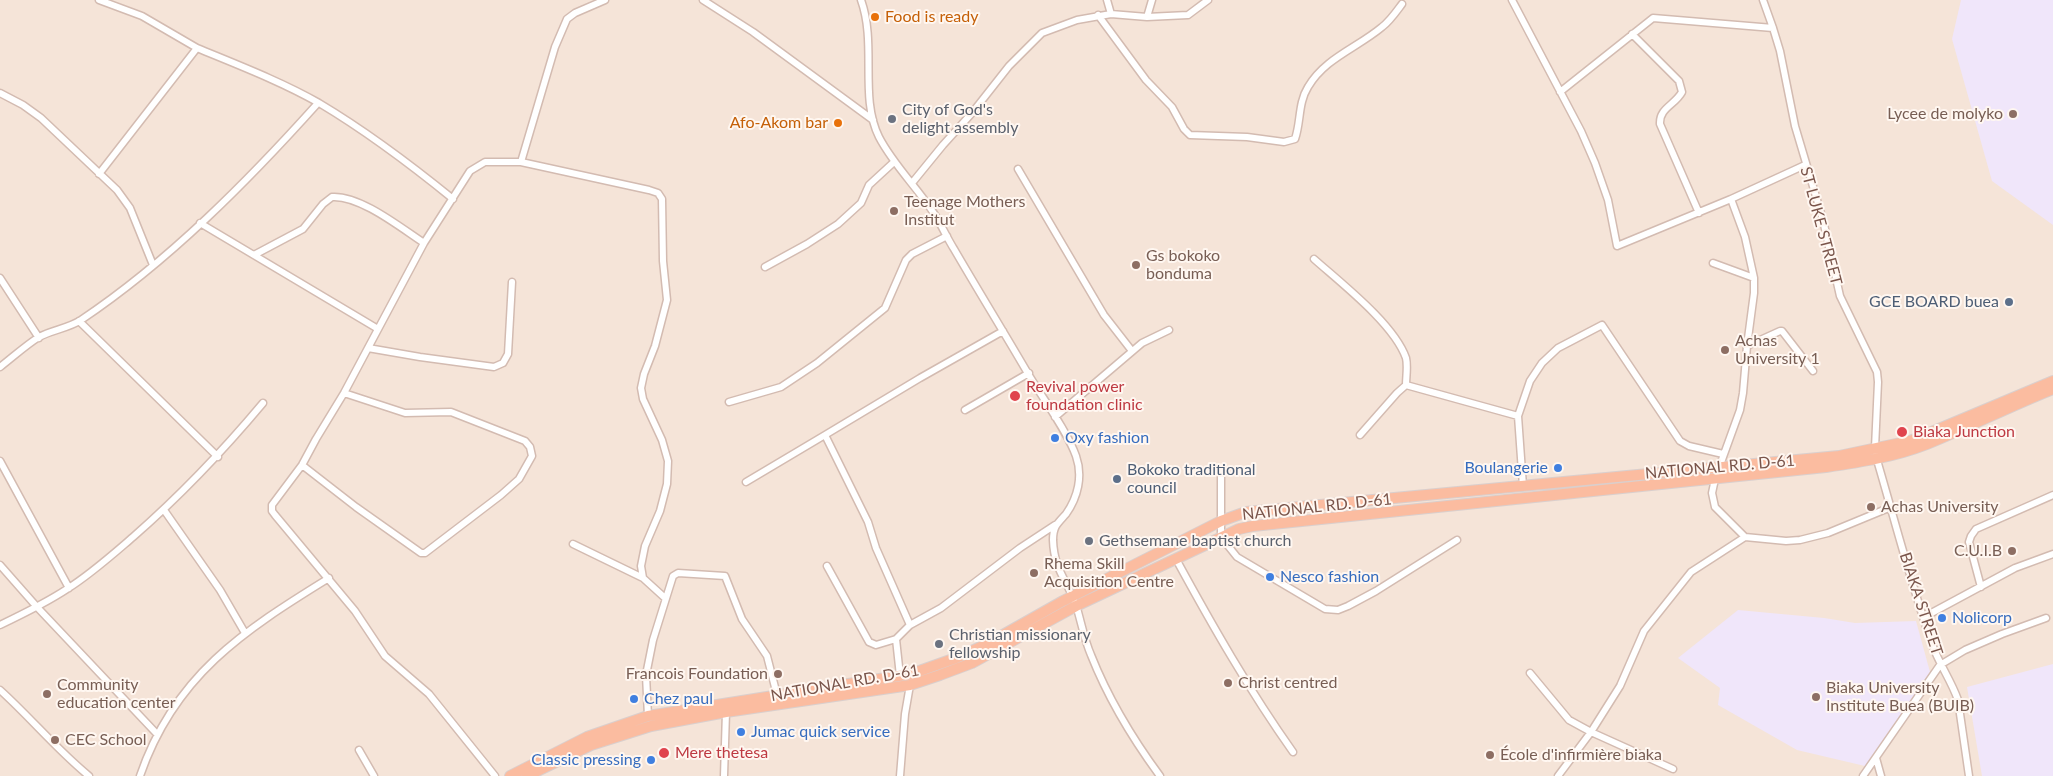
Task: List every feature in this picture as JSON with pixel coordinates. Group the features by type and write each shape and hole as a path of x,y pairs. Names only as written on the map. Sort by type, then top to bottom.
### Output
{"highway":[{"name":"NATIONAL RD. D-61","path":"510,776 587,737 648,716 911,674 956,658 1074,601 1221,521 1246,512 1821,458 1910,441 2053,381"},
{"name":"NATIONAL RD. D-61","path":"527,776 591,744 651,726 726,712 910,685 972,663 1074,601 1176,559 1239,529 1877,460 1925,445 2053,389"}],"street":[{"path":"99,0 142,16 197,48 264,75 318,103 404,159 453,199"},
{"path":"521,162 555,47 567,19 575,13 605,0"},
{"path":"703,0 753,32 873,120"},
{"path":"827,566 868,642 876,645 896,639 910,625 941,608 1020,548 1054,526 1066,513 1079,485 1076,457 1054,417 935,215 894,162 878,135 873,120 870,97 870,43 861,0"},
{"path":"1106,0 1111,14"},
{"path":"1148,17 1152,0"},
{"path":"912,183 942,145 972,113 1009,66 1042,33 1077,20 1098,15 1111,14 1148,17 1188,15 1208,0"},
{"path":"1512,0 1581,131 1595,163 1608,200 1617,246 1699,213 1805,165"},
{"name":"ST LUKE STREET","path":"1763,0 1774,28 1805,165 1823,220 1840,296 1876,372 1878,382 1875,448 1877,460"},
{"path":"1098,15 1146,80 1172,107 1184,129 1190,135 1246,137 1284,142 1295,139 1300,127 1301,102 1307,88 1318,72 1382,28 1402,4"},
{"path":"1560,92 1653,18 1662,17 1774,28"},
{"path":"1632,34 1679,81 1682,87 1679,98 1662,112 1660,124 1699,213"},
{"path":"100,174 197,48"},
{"path":"0,93 40,118 117,190 130,208 153,265"},
{"path":"0,367 39,338 79,321 153,265 200,223 283,142 318,103"},
{"path":"495,776 429,694 385,656 355,611 272,511 272,505 302,465 344,394 424,243 470,171 484,162 521,162 649,190 658,193 662,199 666,300 655,346 644,374 641,388 643,399 662,440 668,461 668,484 660,510 645,546 641,566 643,578"},
{"path":"765,267 838,224 861,203 869,185 894,162"},
{"path":"1018,169 1104,315 1132,352"},
{"path":"254,255 303,229 323,204 332,197 347,198 370,209 424,243"},
{"path":"1731,199 1745,237 1754,278 1743,393 1740,410 1715,479 1712,493 1715,507 1745,537 1779,541 1800,540 1828,533 1891,507"},
{"path":"200,223 378,329"},
{"path":"729,402 781,387 816,363 885,308 906,260 912,254 947,236"},
{"path":"1314,258 1372,312 1393,337 1406,359 1406,385 1360,435"},
{"path":"1713,263 1754,278"},
{"path":"0,278 39,338"},
{"path":"368,348 420,358 494,367 503,363 508,354 512,282"},
{"path":"79,321 218,457"},
{"path":"1523,486 1518,416 1530,381 1542,364 1558,348 1602,325 1680,441 1689,446 1723,454"},
{"path":"1054,417 1142,343 1169,330"},
{"path":"1747,346 1780,330 1813,371"},
{"path":"746,482 920,378 1003,331"},
{"path":"965,410 1028,373"},
{"path":"1406,385 1518,416"},
{"path":"302,465 356,508 421,552 425,552 501,496 519,479 532,456 530,447 525,441 451,412 405,413 344,394"},
{"path":"0,625 37,607 69,588 116,552 164,510 218,457 263,403"},
{"path":"826,435 864,513 876,548 910,625"},
{"name":"BIAKA STREET","path":"1877,460 1940,665 1954,688 1958,700 1968,776"},
{"path":"0,461 69,588"},
{"path":"1221,470 1221,537 1237,557 1325,609 1338,610 1376,591 1457,540"},
{"path":"1981,587 1970,542 1971,536 1976,529 2053,495"},
{"path":"164,510 220,590 245,633"},
{"path":"1054,526 1053,539 1057,565 1074,601 1081,629 1103,683 1123,722 1160,776"},
{"path":"1558,776 1591,732 1620,686 1644,631 1691,572 1745,537"},
{"path":"573,544 643,578 665,598"},
{"path":"1924,617 2015,568 2053,554"},
{"path":"1176,559 1262,709 1293,752"},
{"path":"0,565 157,734"},
{"path":"648,716 646,675 665,598 673,576 678,573 725,576 742,619 767,656 777,695"},
{"path":"140,776 157,734 172,708 191,683 209,664 268,616 328,578"},
{"path":"1863,776 1940,665 1972,647 2046,618"},
{"path":"896,639 900,676"},
{"path":"1530,673 1569,720 1673,769"},
{"path":"900,776 905,714 910,685"},
{"path":"0,690 25,713 69,760 89,776"},
{"path":"724,776 726,712"},
{"path":"359,750 374,776"},
{"path":"1876,758 1880,776"}],"shaded area":[{"path":"0,0 2053,0 2053,776 0,776"},
{"name":"Lycee de molyko","path":"1961,0 2053,0 2053,225 1992,181 1952,39"},
{"name":"Biaka University Institute Buea (BUIB)","path":"1738,610 1824,618 1855,623 1916,621 1930,672 1865,766 1797,750 1718,705 1720,688 1678,658"},
{"path":"2053,664 2053,776 1982,776 1967,687"}],"place":[{"name":"Food is ready","path":"875,17"},
{"name":"Lycee de molyko","path":"2013,114"},
{"name":"City of God's delight assembly","path":"892,119"},
{"name":"Afo-Akom bar","path":"838,123"},
{"name":"Teenage Mothers Institut","path":"894,211"},
{"name":"Gs bokoko bonduma","path":"1136,265"},
{"name":"GCE BOARD buea","path":"2009,302"},
{"name":"Achas University 1","path":"1725,350"},
{"name":"Revival power foundation clinic","path":"1015,396"},
{"name":"Biaka Junction","path":"1902,432"},
{"name":"Oxy fashion","path":"1055,438"},
{"name":"Boulangerie","path":"1558,468"},
{"name":"Bokoko traditional council","path":"1117,479"},
{"name":"Achas University","path":"1871,507"},
{"name":"Gethsemane baptist church","path":"1089,541"},
{"name":"C.U.I.B","path":"2012,551"},
{"name":"Rhema Skill Acquisition Centre","path":"1034,573"},
{"name":"Nesco fashion","path":"1270,577"},
{"name":"Nolicorp","path":"1942,618"},
{"name":"Christian missionary fellowship","path":"939,644"},
{"name":"Francois Foundation","path":"778,674"},
{"name":"Christ centred","path":"1228,683"},
{"name":"Community education center","path":"47,694"},
{"name":"Biaka University Institute Buea (BUIB)","path":"1816,697"},
{"name":"Chez paul","path":"634,699"},
{"name":"Jumac quick service","path":"741,732"},
{"name":"CEC School","path":"55,740"},
{"name":"Mere thetesa","path":"664,753"},
{"name":"École d'infirmière biaka","path":"1490,755"},
{"name":"Classic pressing","path":"651,760"}]}
